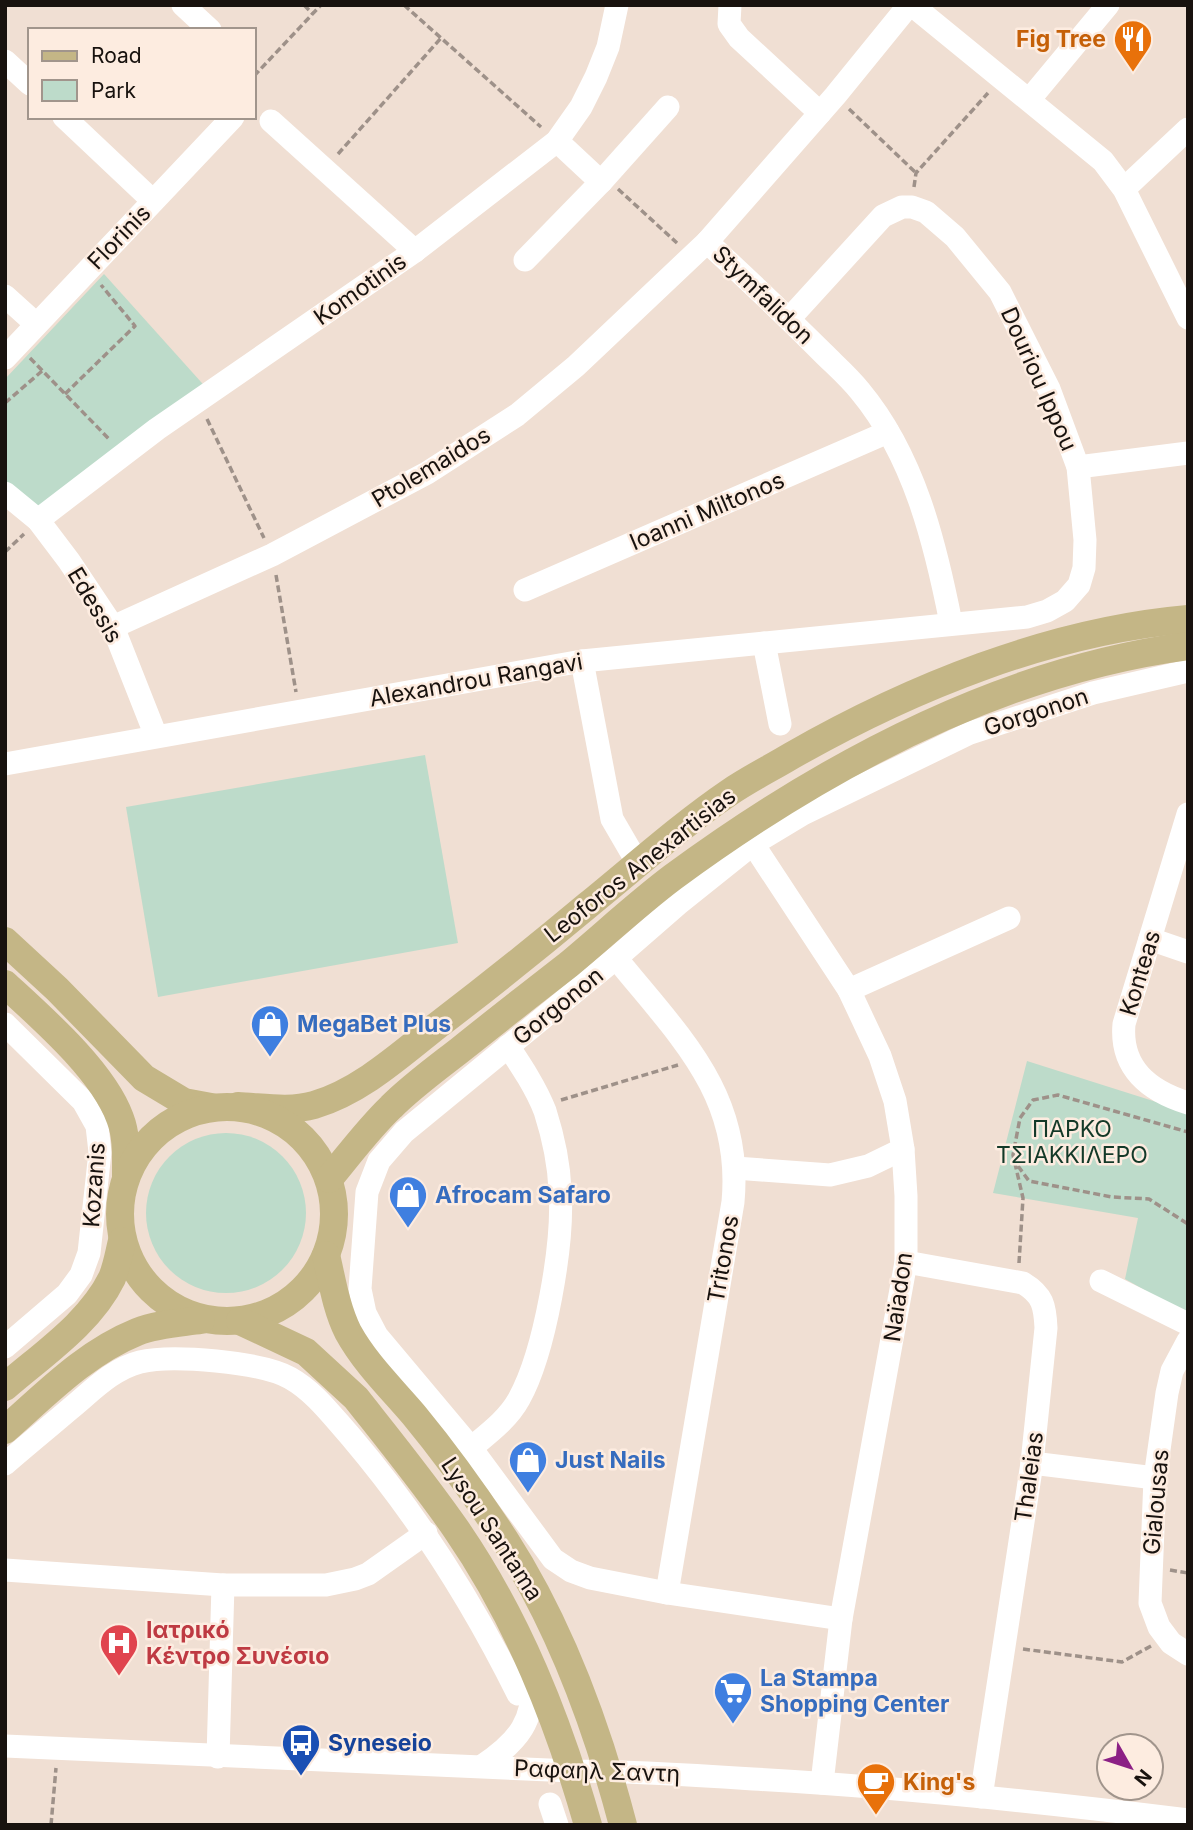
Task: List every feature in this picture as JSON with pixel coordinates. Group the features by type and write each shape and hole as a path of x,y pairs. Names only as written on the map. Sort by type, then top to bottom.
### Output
{"main road":[{"name":"Leoforos Anexartisias","path":"224,1107 295,1109 335,1097 364,1081 478,995 637,862 729,793 851,722 969,671 1085,636 1156,622 1188,619"},
{"name":"Leoforos Anexartisias","path":"329,1179 377,1121 410,1090 671,879 741,829 813,783 927,725 1072,668 1188,646"},
{"path":"5,941 144,1077 184,1102 265,1113 292,1128 314,1151 329,1179 334,1204 333,1230 326,1255 312,1279 292,1299 268,1314 240,1321 204,1320 138,1332 104,1348 84,1362 5,1430"},
{"path":"5,984 80,1059 113,1102 125,1135 126,1176 119,1208 122,1241 133,1268 152,1292 176,1309 204,1320"},
{"path":"126,1176 140,1151 159,1130 184,1115 224,1107"},
{"path":"5,1387 73,1328 94,1306 113,1275 122,1241"},
{"name":"Lysou Santama","path":"326,1255 341,1314 360,1351 457,1470 506,1542 526,1577 568,1661 609,1771 623,1825"},
{"name":"Lysou Santama","path":"240,1321 306,1352 356,1398 457,1531 497,1595 533,1667 572,1771 588,1825"}],"street":[{"path":"183,5 208,28"},
{"name":"Komotinis","path":"38,520 198,400 415,251 557,141 596,77 608,47 617,5"},
{"path":"730,5 729,24 739,38 828,105"},
{"path":"911,5 1102,161 1124,189 1188,318"},
{"name":"Stymfalidon","path":"911,5 828,105 699,249 789,319 860,391 888,432 910,476 927,523 951,623"},
{"path":"1029,100 1108,5"},
{"path":"5,61 28,83"},
{"path":"525,260 603,180 668,107"},
{"path":"66,119 153,201"},
{"name":"Florinis","path":"11,352 231,119"},
{"path":"271,121 415,251"},
{"path":"1124,189 1188,129"},
{"path":"557,141 603,180"},
{"path":"789,319 883,216 893,209 912,206"},
{"name":"Douriou Ippou","path":"912,206 926,212 954,237 1000,292 1049,389 1078,467 1085,540 1084,568 1079,585 1065,601 1047,611 1027,617 951,623"},
{"name":"Ptolemaidos","path":"113,627 272,555 427,473 517,415 576,366 699,249"},
{"path":"5,296 36,324"},
{"name":"Ioanni Miltonos","path":"525,590 888,432"},
{"name":"Douriou Ippou","path":"1078,467 1188,453"},
{"name":"Edessis","path":"5,493 38,520 113,627 156,736"},
{"name":"Alexandrou Rangavi","path":"5,764 582,661 951,623"},
{"path":"764,643 780,724"},
{"path":"582,661 612,819 637,862"},
{"name":"Gorgonon","path":"667,1593 590,1578 570,1571 545,1550 471,1448 384,1344 365,1313 360,1289 367,1192 374,1170 395,1141 753,844 803,814 970,733 1093,693 1188,671"},
{"name":"Konteas","path":"1188,814 1124,1024 1123,1037 1125,1052 1138,1075 1148,1085 1188,1103"},
{"name":"Naïadon","path":"753,844 849,990 880,1056 895,1101 904,1149 906,1262 841,1619 822,1783"},
{"path":"849,990 1009,918"},
{"path":"1150,939 1188,952"},
{"name":"Tritonos","path":"616,958 713,1084 735,1168 733,1202 667,1593"},
{"name":"Kozanis","path":"5,1024 83,1101 97,1126 100,1152 89,1253 81,1275 67,1294 5,1347"},
{"path":"471,1448 501,1423 520,1398 537,1356 550,1298 558,1240 561,1190 552,1137 532,1083 508,1046"},
{"path":"735,1168 830,1175 869,1166 904,1149"},
{"name":"Thaleias","path":"906,1262 1017,1282 1036,1290 1043,1299 1046,1312 1032,1463 981,1797"},
{"path":"1101,1281 1188,1324"},
{"name":"Gialousas","path":"1188,1341 1172,1371 1155,1478 1150,1603 1166,1637 1188,1654"},
{"path":"5,1464 107,1378 139,1362 184,1359 265,1368 292,1379 326,1409 393,1488 426,1533 475,1611 518,1694"},
{"path":"1032,1463 1155,1478"},
{"path":"5,1570 223,1585 326,1585 355,1579 379,1567 426,1533"},
{"path":"218,1757 223,1585"},
{"path":"667,1593 841,1619"},
{"path":"482,1766 507,1748 528,1720 534,1694 533,1667"},
{"name":"Ραφαηλ Σαντη","path":"5,1746 218,1757 609,1771 822,1783 981,1797 1134,1819 1188,1820"}],"path":[{"path":"304,5 313,14"},
{"path":"256,74 321,5"},
{"path":"404,5 557,141"},
{"path":"325,169 441,38"},
{"path":"912,206 916,173 1002,78"},
{"path":"828,105 916,173"},
{"path":"603,180 699,249"},
{"path":"65,394 135,327 88,269"},
{"path":"11,352 42,371 124,454"},
{"path":"5,403 42,371"},
{"path":"198,400 272,555 299,711"},
{"path":"5,552 38,520"},
{"path":"542,1105 697,1060"},
{"path":"1017,1282 1023,1198 1013,1155 1020,1118 1033,1100 1058,1095 1188,1132"},
{"path":"1017,1165 1029,1181 1112,1196 1149,1199 1188,1224"},
{"path":"1004,1647 1122,1662 1166,1637"},
{"path":"51,1825 57,1749"}],"green space":[{"path":"104,274 210,392 38,520 5,483 5,379"},
{"path":"425,755 458,943 158,997 126,807"},
{"name":"ΠΑΡΚΟ ΤΣΙΑΚΚΙΛΕΡΟ","path":"1027,1061 1188,1112 1188,1309 1183,1312 1125,1279 1138,1218 993,1193"},
{"path":"226,1133 257,1139 283,1156 300,1182 306,1213 300,1244 283,1270 257,1287 226,1293 195,1287 169,1270 152,1244 146,1213 152,1182 169,1156 195,1139"}],"place":[{"name":"Fig Tree","path":"1133,73"},
{"name":"MegaBet Plus","path":"270,1058"},
{"name":"Afrocam Safaro","path":"408,1229"},
{"name":"Just Nails","path":"528,1494"},
{"name":"Ιατρικό Κέντρο Συνέσιο","path":"119,1677"},
{"name":"La Stampa Shopping Center","path":"733,1725"},
{"name":"Syneseio","path":"301,1777"},
{"name":"King's","path":"876,1816"}]}
